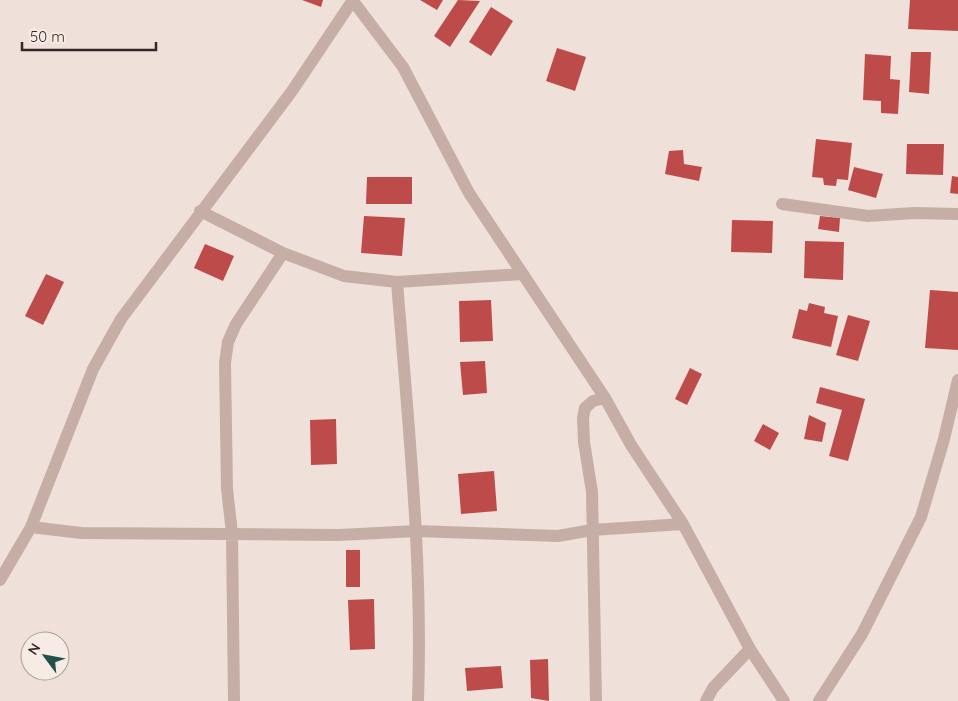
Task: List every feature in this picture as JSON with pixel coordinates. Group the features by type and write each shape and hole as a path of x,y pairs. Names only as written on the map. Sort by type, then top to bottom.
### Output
{"street":[{"path":"0,580 31,527 93,369 121,319 200,211 292,91 353,0 403,67 469,192 605,398 631,445 683,524 750,649 784,701"},
{"path":"782,204 868,216 914,213 958,214"},
{"path":"200,211 283,253 344,276 397,282 523,274"},
{"path":"234,701 232,533 227,489 225,405 228,342 236,324 283,253"},
{"path":"397,282 417,531 420,642 418,701"},
{"path":"818,701 862,634 921,517 944,439 958,380"},
{"path":"596,701 592,492 584,442 583,418 585,408 593,401 605,398"},
{"path":"31,527 81,533 339,535 417,531 558,536 592,530 683,524"},
{"path":"706,701 713,688 750,649"}],"building":[{"path":"302,0 323,0 321,7"},
{"path":"420,0 443,0 437,10"},
{"path":"458,0 480,1 450,47 434,36"},
{"path":"910,0 958,0 958,31 908,29"},
{"path":"491,7 513,21 491,56 469,42"},
{"path":"557,48 586,57 575,91 546,81"},
{"path":"911,52 931,52 929,94 909,92"},
{"path":"865,54 891,56 890,79 900,80 898,114 881,113 881,101 863,100"},
{"path":"816,139 852,143 848,180 837,179 836,186 824,185 823,178 812,177"},
{"path":"907,144 944,144 943,175 906,174"},
{"path":"683,150 684,164 702,167 699,181 665,174 669,151"},
{"path":"854,167 883,174 876,198 848,190"},
{"path":"952,176 958,177 958,194 950,193"},
{"path":"367,177 412,177 412,204 366,204"},
{"path":"364,216 405,218 402,256 361,253"},
{"path":"820,216 840,218 839,232 818,229"},
{"path":"732,220 773,221 772,253 731,252"},
{"path":"805,241 844,242 843,280 804,278"},
{"path":"205,244 234,256 223,281 194,268"},
{"path":"46,274 64,282 43,325 25,316"},
{"path":"930,290 958,292 958,350 925,348"},
{"path":"491,300 493,341 460,342 459,301"},
{"path":"809,303 825,307 824,313 838,316 831,347 792,338 799,309 807,311"},
{"path":"848,315 870,321 858,361 836,355"},
{"path":"485,361 487,393 463,395 460,362"},
{"path":"690,368 702,374 687,405 675,399"},
{"path":"820,387 865,399 848,461 829,456 842,410 816,403"},
{"path":"809,415 826,423 822,442 804,439"},
{"path":"336,419 337,464 311,465 310,420"},
{"path":"763,424 779,433 770,450 754,441"},
{"path":"494,471 497,511 461,514 458,474"},
{"path":"346,550 360,550 360,587 346,587"},
{"path":"374,599 375,649 350,650 348,600"},
{"path":"548,659 549,701 531,698 530,660"},
{"path":"501,666 503,688 467,691 465,668"}]}
